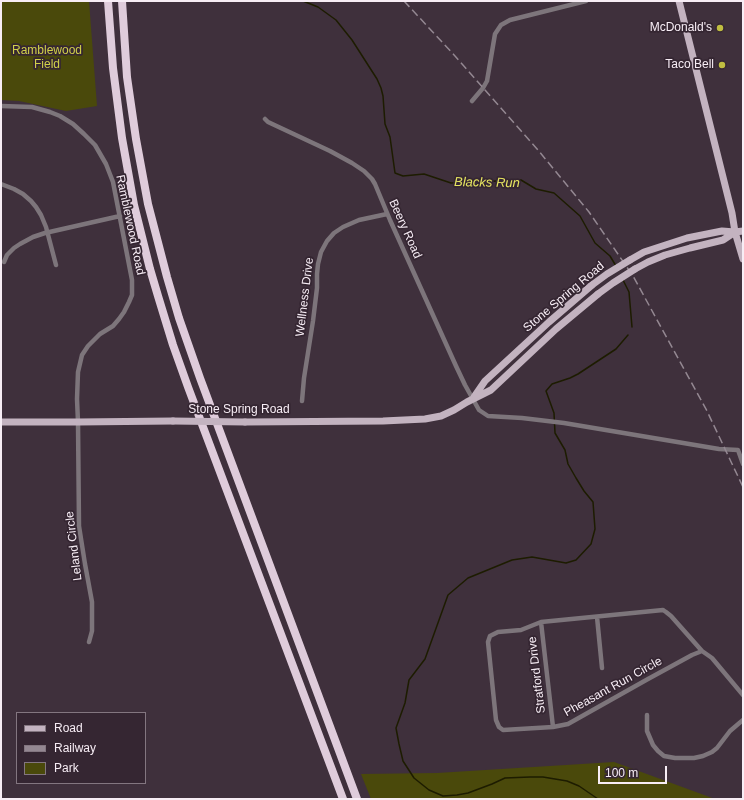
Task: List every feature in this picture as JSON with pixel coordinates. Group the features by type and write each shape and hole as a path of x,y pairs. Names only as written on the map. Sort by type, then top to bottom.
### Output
{"highway":[{"path":"108,1 113,68 122,138 134,205 150,269 173,345 343,799"},
{"path":"122,1 127,76 137,146 148,204 166,277 198,372 357,799"}],"main road":[{"path":"679,1 735,232 743,259"},
{"name":"Stone Spring Road","path":"472,399 485,381 549,322 607,274 644,252 687,238 722,231 743,231"},
{"name":"Stone Spring Road","path":"1,422 383,421 425,419 441,416 491,390 556,329 598,294 635,269 665,255 723,240 735,232"}],"street":[{"path":"472,101 487,81 495,34 501,25 510,20 586,1"},
{"name":"Ramblewood Road","path":"1,106 24,106 44,110 68,120 81,131 102,155 113,182 132,280 132,295 119,319 113,326 92,341 82,355 78,372 78,422"},
{"name":"Beery Road","path":"265,120 352,163 364,171 372,179 472,399"},
{"path":"1,184 23,194 31,201 41,215 45,223 56,265"},
{"name":"Wellness Drive","path":"302,401 317,288 318,264 321,252 334,233 342,227 358,220 387,214"},
{"path":"4,262 9,253 20,244 37,236 120,216"},
{"path":"472,399 479,410 488,416 564,423 712,448 738,450 743,464"},
{"name":"Leland Circle","path":"78,422 79,526 84,564 92,602 92,632 89,642"},
{"name":"Pheasant Run Circle","path":"664,611 671,616 702,651 648,679 568,724 503,730 499,727 496,720 488,642 490,636 498,632 521,630 541,622 597,617 664,611"},
{"path":"597,617 602,668"},
{"name":"Stratford Drive","path":"541,622 553,726"},
{"path":"702,651 712,658 743,695"},
{"path":"647,715 647,731 652,745 664,756 675,758 694,758 712,752 730,731 743,720"}],"green space":[{"name":"Ramblewood Field","path":"1,1 89,1 97,106 66,111 19,101 1,100"},
{"path":"614,762 715,799 371,799 361,774 437,773"}],"waterway":[{"name":"Blacks Run","path":"303,1 318,7 336,20 352,40 377,79 383,96 385,124 390,137 395,173 403,176 424,174 451,183 521,180 536,189 554,193 580,216 595,243 610,256 616,266"},
{"name":"Blacks Run","path":"623,280 629,292 632,327"},
{"name":"Blacks Run","path":"598,799 579,786 567,781 543,777 505,778 468,793 443,796 429,790 414,778 403,761 396,728 405,703 409,680 425,659 448,595 468,578 512,560 532,557 566,563 576,560 591,544 595,529 593,502 584,491 568,464 565,450 555,433 554,413 546,391 552,384 578,374 616,349 628,335"}],"railway":[{"path":"404,1 538,150 589,212 633,276 707,411 743,487"}],"place":[{"name":"McDonald's","path":"720,28"},
{"name":"Taco Bell","path":"722,65"}]}
